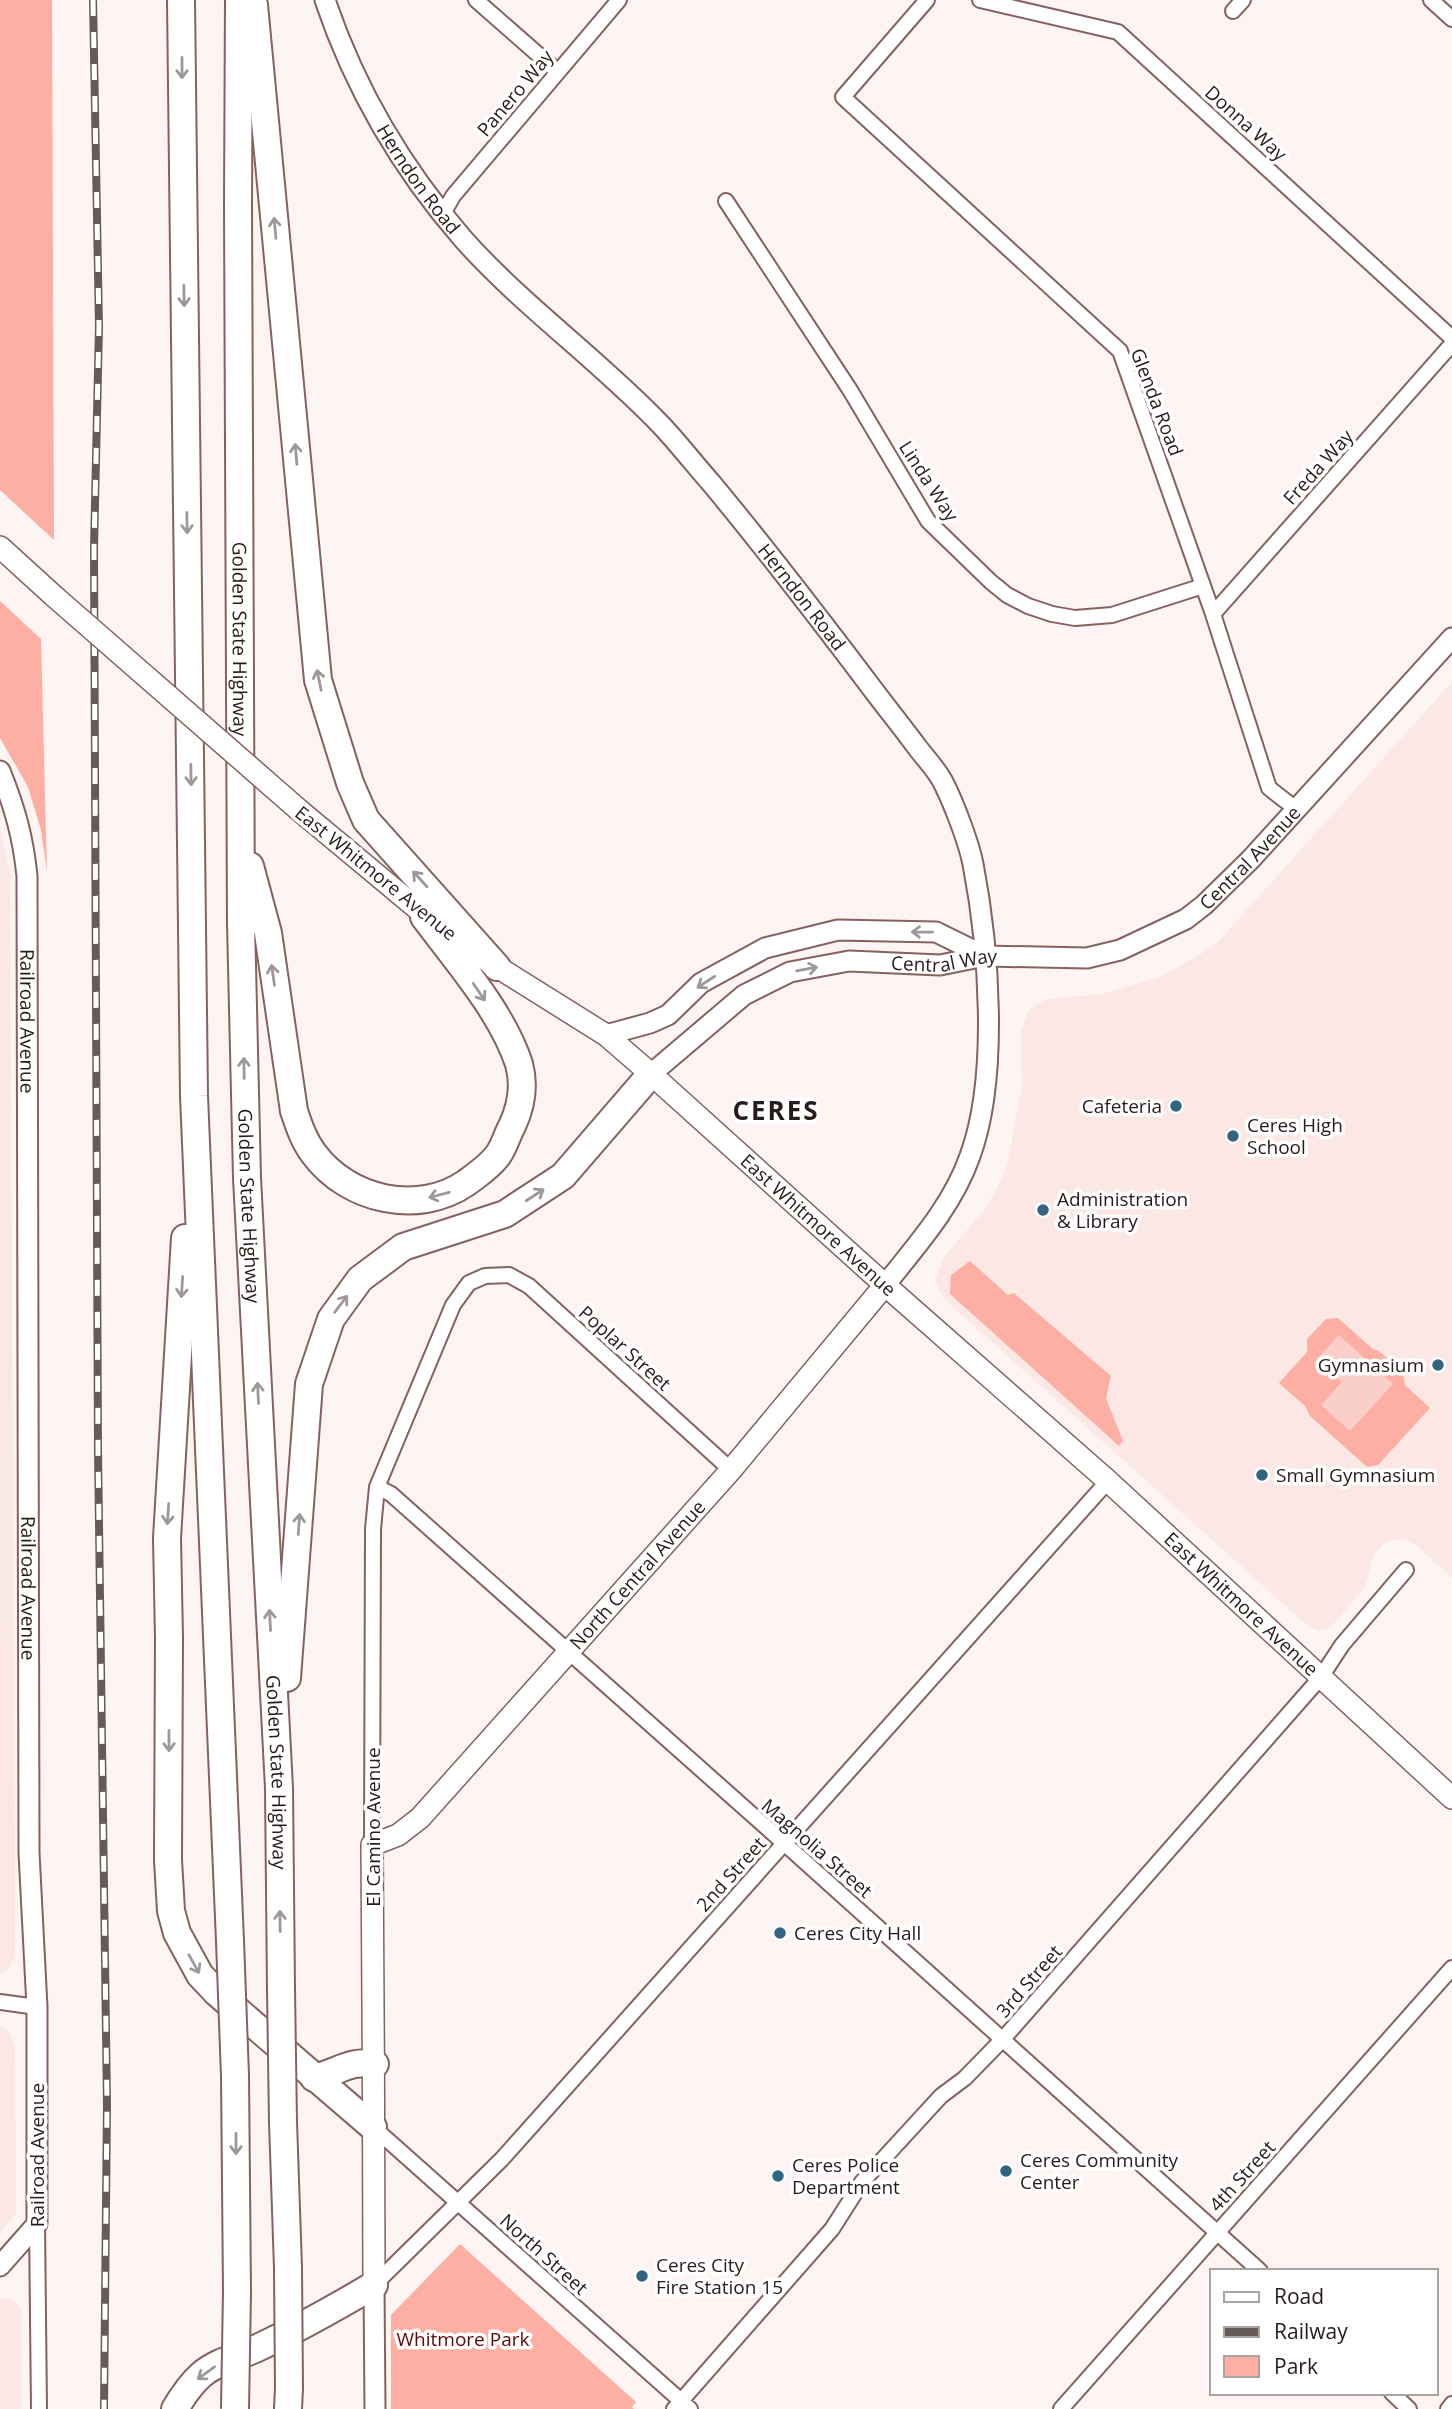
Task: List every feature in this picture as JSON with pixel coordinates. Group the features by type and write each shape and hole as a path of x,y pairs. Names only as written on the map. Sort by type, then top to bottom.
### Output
{"highway":[{"path":"181,0 194,1096 235,2076 235,2409"},
{"name":"Golden State Highway","path":"239,0 241,923 247,1178 279,1788 288,2399"},
{"path":"254,0 318,680 350,783 366,820 497,967"},
{"path":"241,834 268,933 288,1075 301,1133 314,1154 331,1172 352,1187 395,1201 418,1200 453,1191 480,1172 498,1155 518,1113 523,1089 519,1065 506,1035 482,995 424,917"},
{"path":"279,1788 309,1384 331,1319 360,1279 403,1247 505,1214 563,1176 652,1073"},
{"path":"194,1096 167,1538 168,1860 171,1911 177,1933 200,1975 217,1993 373,2127"},
{"path":"314,2078 359,2062 375,2064"},
{"path":"175,2409 187,2389 202,2373 316,2319 374,2284"}],"main road":[{"name":"East Whitmore Avenue","path":"0,547 424,917 497,967 606,1035 652,1073 885,1285 1108,1481 1452,1798"},
{"name":"North Central Avenue","path":"372,1845 398,1835 421,1818 731,1470 885,1285"},
{"name":"El Camino Avenue","path":"372,1845 374,2284"}],"street":[{"name":"Herndon Road","path":"325,0 339,41 373,113 402,160 443,214 497,273 661,425 760,541 943,782 973,860 985,956 988,1048 985,1090 971,1156 957,1187 937,1219 885,1285"},
{"path":"476,0 558,72"},
{"name":"Panero Way","path":"443,214 453,196 619,0"},
{"name":"Glenda Road","path":"927,0 843,97 1120,351 1213,614 1269,788 1296,809"},
{"name":"Donna Way","path":"980,0 1118,32 1452,338"},
{"path":"1431,0 1452,19"},
{"name":"Linda Way","path":"726,201 857,401 928,521 1007,595 1028,606 1075,618 1112,615 1202,586"},
{"name":"Freda Way","path":"1213,614 1452,344"},
{"name":"Central Avenue","path":"985,956 1087,958 1120,950 1153,937 1186,919 1204,905 1296,809 1452,638"},
{"name":"Railroad Avenue","path":"0,771 23,837 27,876 29,1853 37,2007 39,2409"},
{"name":"Central Way","path":"606,1035 668,1015 701,983 765,948 838,930 936,932 985,956"},
{"name":"Central Way","path":"652,1073 744,995 790,972 849,961 940,965 985,956"},
{"name":"Poplar Street","path":"485,1276 509,1275 529,1286 731,1470"},
{"name":"El Camino Avenue","path":"372,1845 373,1529 377,1487 453,1306 469,1283 485,1276"},
{"name":"2nd Street","path":"374,2284 502,2159 1108,1481"},
{"name":"Magnolia Street","path":"377,1487 391,1494 569,1651 1258,2269"},
{"name":"3rd Street","path":"682,2406 832,2229 862,2182 941,2096 965,2078 1003,2039 1321,1677 1342,1645 1406,1570"},
{"name":"4th Street","path":"1061,2409 1452,1968"},
{"path":"0,2002 37,2007"},
{"name":"North Street","path":"373,2127 682,2406"},
{"path":"0,2266 37,2224"},
{"name":"El Camino Avenue","path":"374,2284 375,2409"},
{"path":"1394,2395 1409,2409"},
{"path":"1448,2409 1452,2404"}],"shaded area":[{"name":"Ceres High School","path":"1452,682 1452,1578 1415,1544 1403,1539 1391,1540 1374,1554 1365,1587 1330,1628 1319,1631 1309,1627 943,1298 935,1280 944,1257 986,1208 1002,1179 1009,1157 1022,1086 1021,1030 1030,1009 1047,999 1102,994 1159,977 1195,958 1219,941"},
{"path":"0,826 10,873 15,1956 7,1971 0,1974"},
{"path":"1339,1335 1393,1384 1350,1431 1321,1405 1342,1382 1317,1359"},
{"path":"0,2025 9,2032 15,2047 16,2214 0,2232"},
{"path":"7,2298 16,2303 22,2312 21,2409 0,2409 0,2299"}],"green space":[{"path":"0,0 52,0 54,540 0,490"},
{"path":"0,601 41,639 47,872 41,830 28,787 0,738"},
{"path":"970,1261 1008,1295 1014,1293 1111,1376 1106,1398 1123,1441 1119,1446 950,1294 951,1275"},
{"path":"1338,1318 1403,1371 1405,1385 1430,1408 1378,1465 1367,1467 1310,1416 1305,1406 1279,1383 1307,1352 1307,1339 1326,1319"},
{"name":"Whitmore Park","path":"460,2244 636,2402 632,2407 634,2409 391,2409 391,2315"}],"railway":[{"path":"93,0 99,326 94,548 98,1451 107,2105 104,2409"}],"place":[{"name":"Cafeteria","path":"1176,1106"},
{"name":"Ceres High School","path":"1233,1136"},
{"name":"Administration & Library","path":"1043,1210"},
{"name":"Gymnasium","path":"1438,1365"},
{"name":"Small Gymnasium","path":"1262,1475"},
{"name":"Ceres City Hall","path":"780,1933"},
{"name":"Ceres Community Center","path":"1006,2171"},
{"name":"Ceres Police Department","path":"778,2176"},
{"name":"Ceres City Fire Station 15","path":"642,2276"}],"district":[{"name":"CERES","path":"776,1111"}]}
